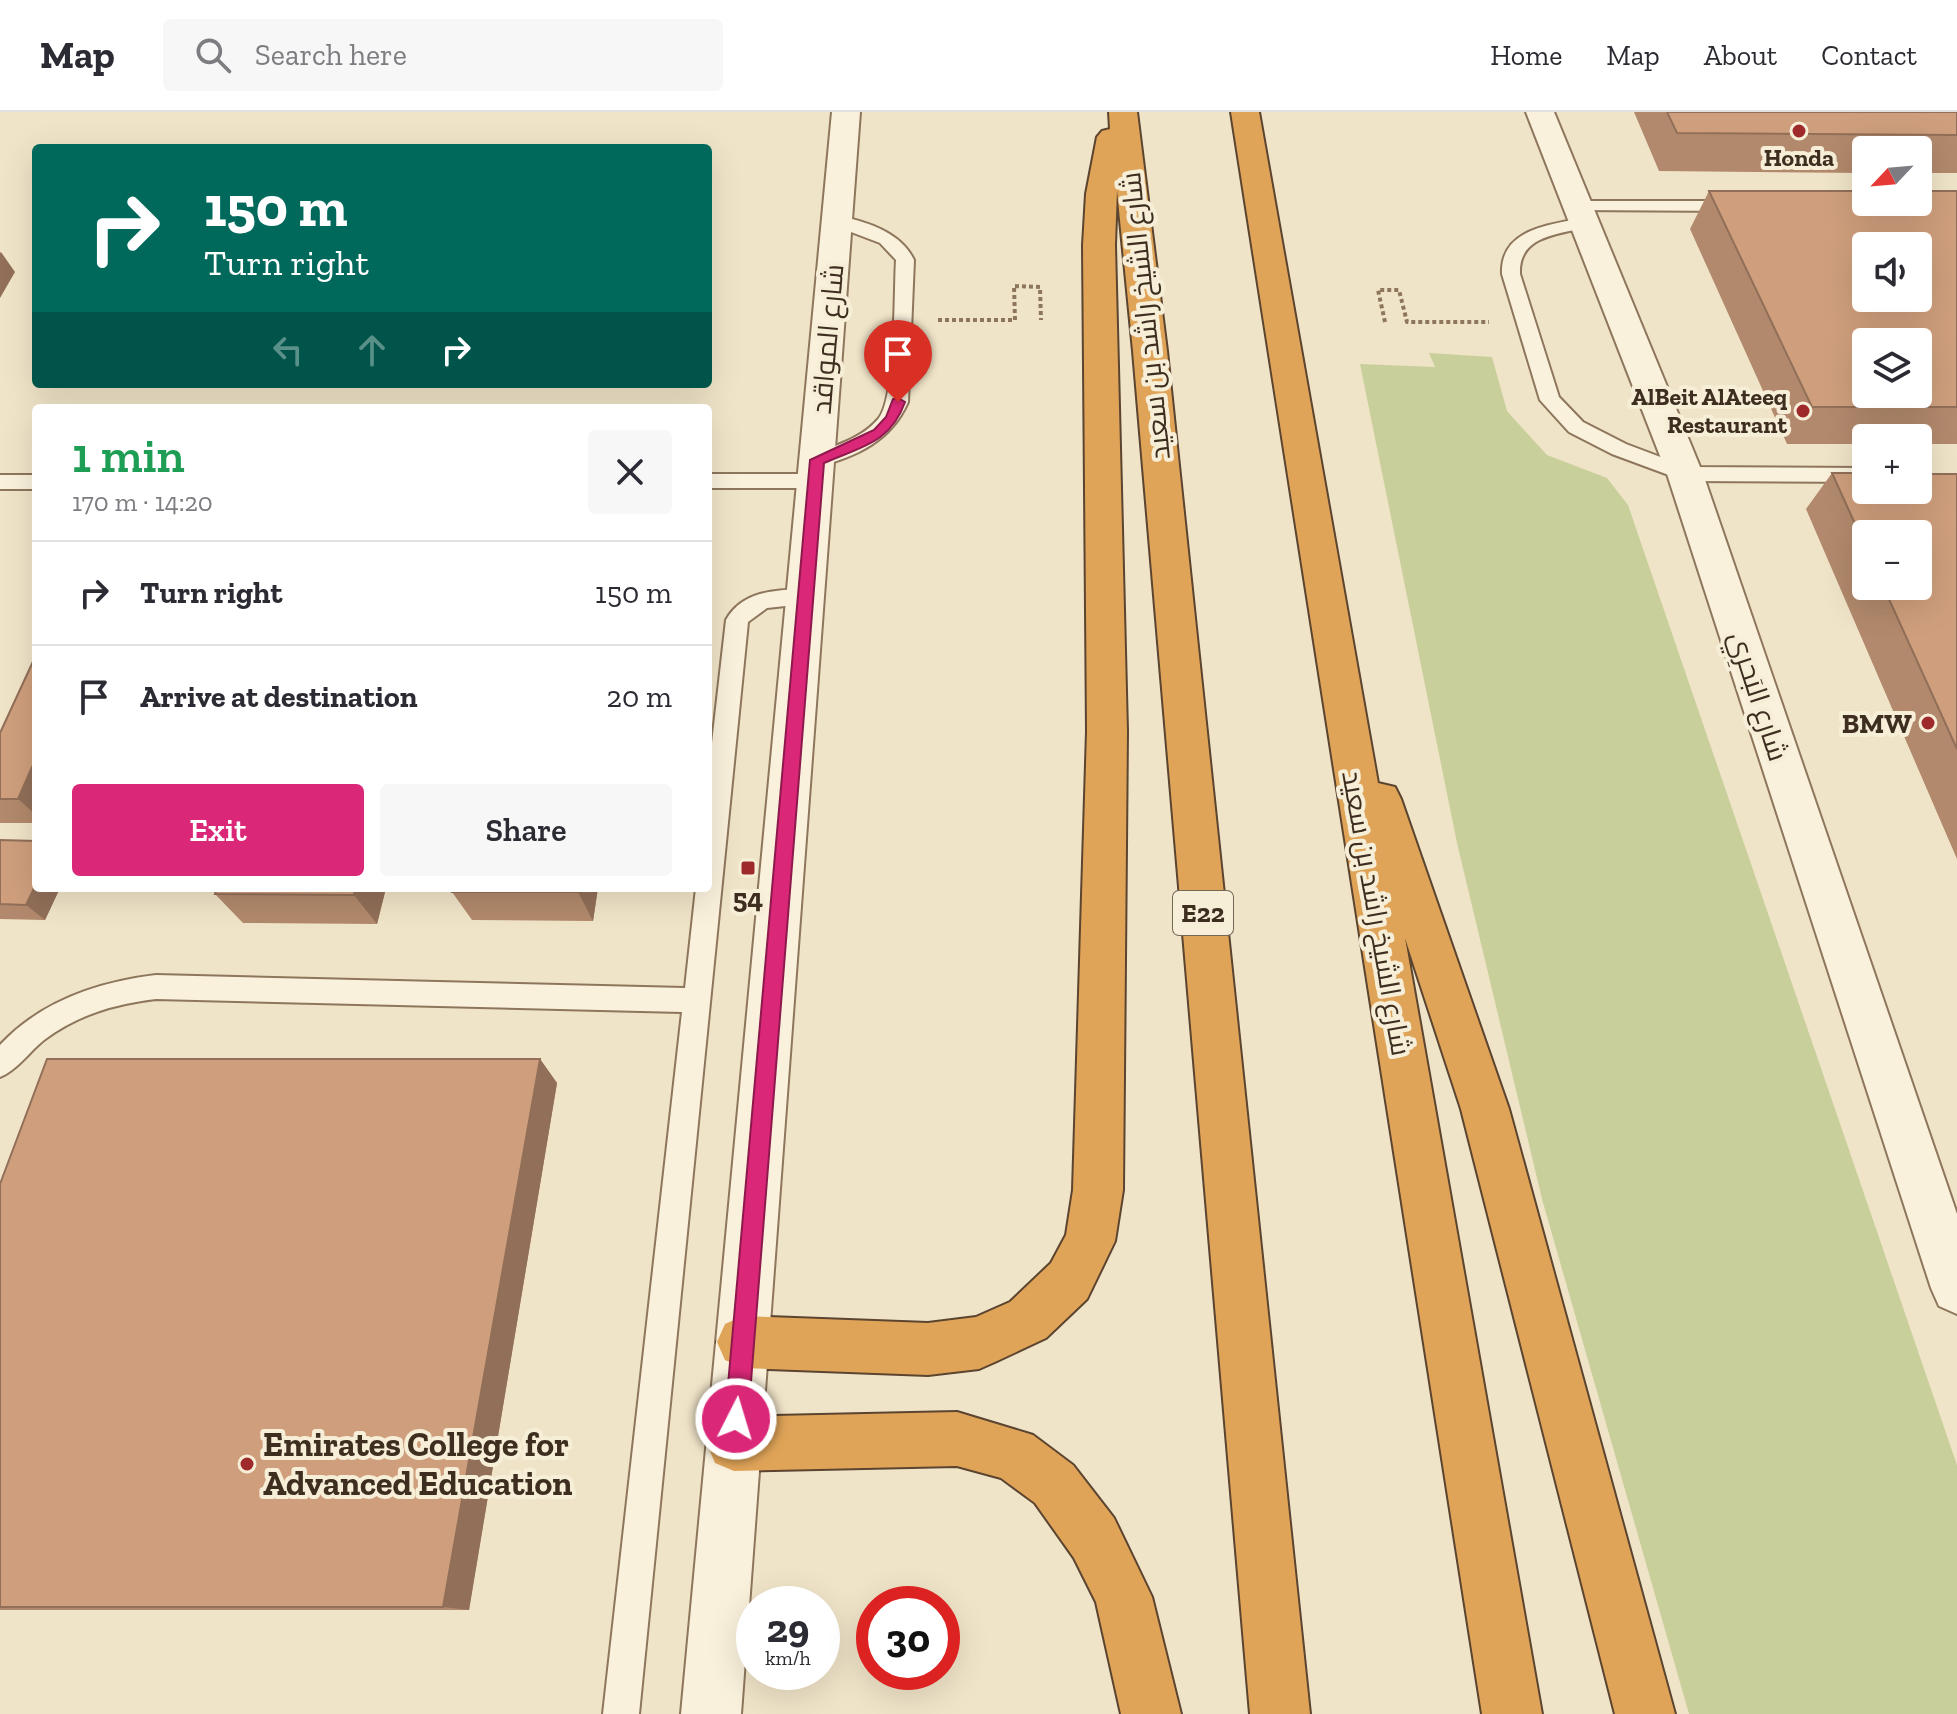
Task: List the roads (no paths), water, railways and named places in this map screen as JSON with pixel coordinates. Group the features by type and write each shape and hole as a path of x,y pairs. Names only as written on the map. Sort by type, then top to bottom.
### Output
{"highway":[{"path":"743,1342 928,1349 979,1343 1028,1320 1069,1281 1090,1241 1098,1190 1107,731 1099,245 1101,194 1121,112"},
{"name":"شارع الشيخ راشد بن سعيد","path":"1121,112 1151,367 1280,1714"},
{"name":"شارع الشيخ راشد بن سعيد","path":"1245,112 1512,1714"},
{"path":"1258,185 1268,112"},
{"path":"1337,674 1485,1109 1645,1714"},
{"path":"734,1444 957,1439 1014,1454 1054,1484 1094,1538 1123,1597 1151,1714"}],"street":[{"name":"شارع المواقد","path":"711,1714 846,112"},
{"name":"شارع البَحرِي","path":"1540,112 1685,474 1957,1288"}],"lane":[{"path":"1751,206 1580,214 1531,237 1513,251 1509,266 1550,400 1576,427 1619,449 1685,474 1852,475"},
{"path":"712,481 816,471 879,434 892,419 898,402 903,251 884,238 836,220"},
{"path":"0,482 32,482"},
{"path":"712,852 737,620 745,609 758,601 805,597"},
{"path":"621,1714 708,892"},
{"path":"0,1064 14,1047 70,1008 129,989 156,987 696,1000"}],"place":[{"name":"Honda","path":"1799,131"},
{"name":"AlBeit AlAteeq Restaurant","path":"1803,411"},
{"name":"BMW","path":"1928,723"},
{"name":"54","path":"748,868"},
{"name":"Emirates College for Advanced Education","path":"247,1464"}]}
